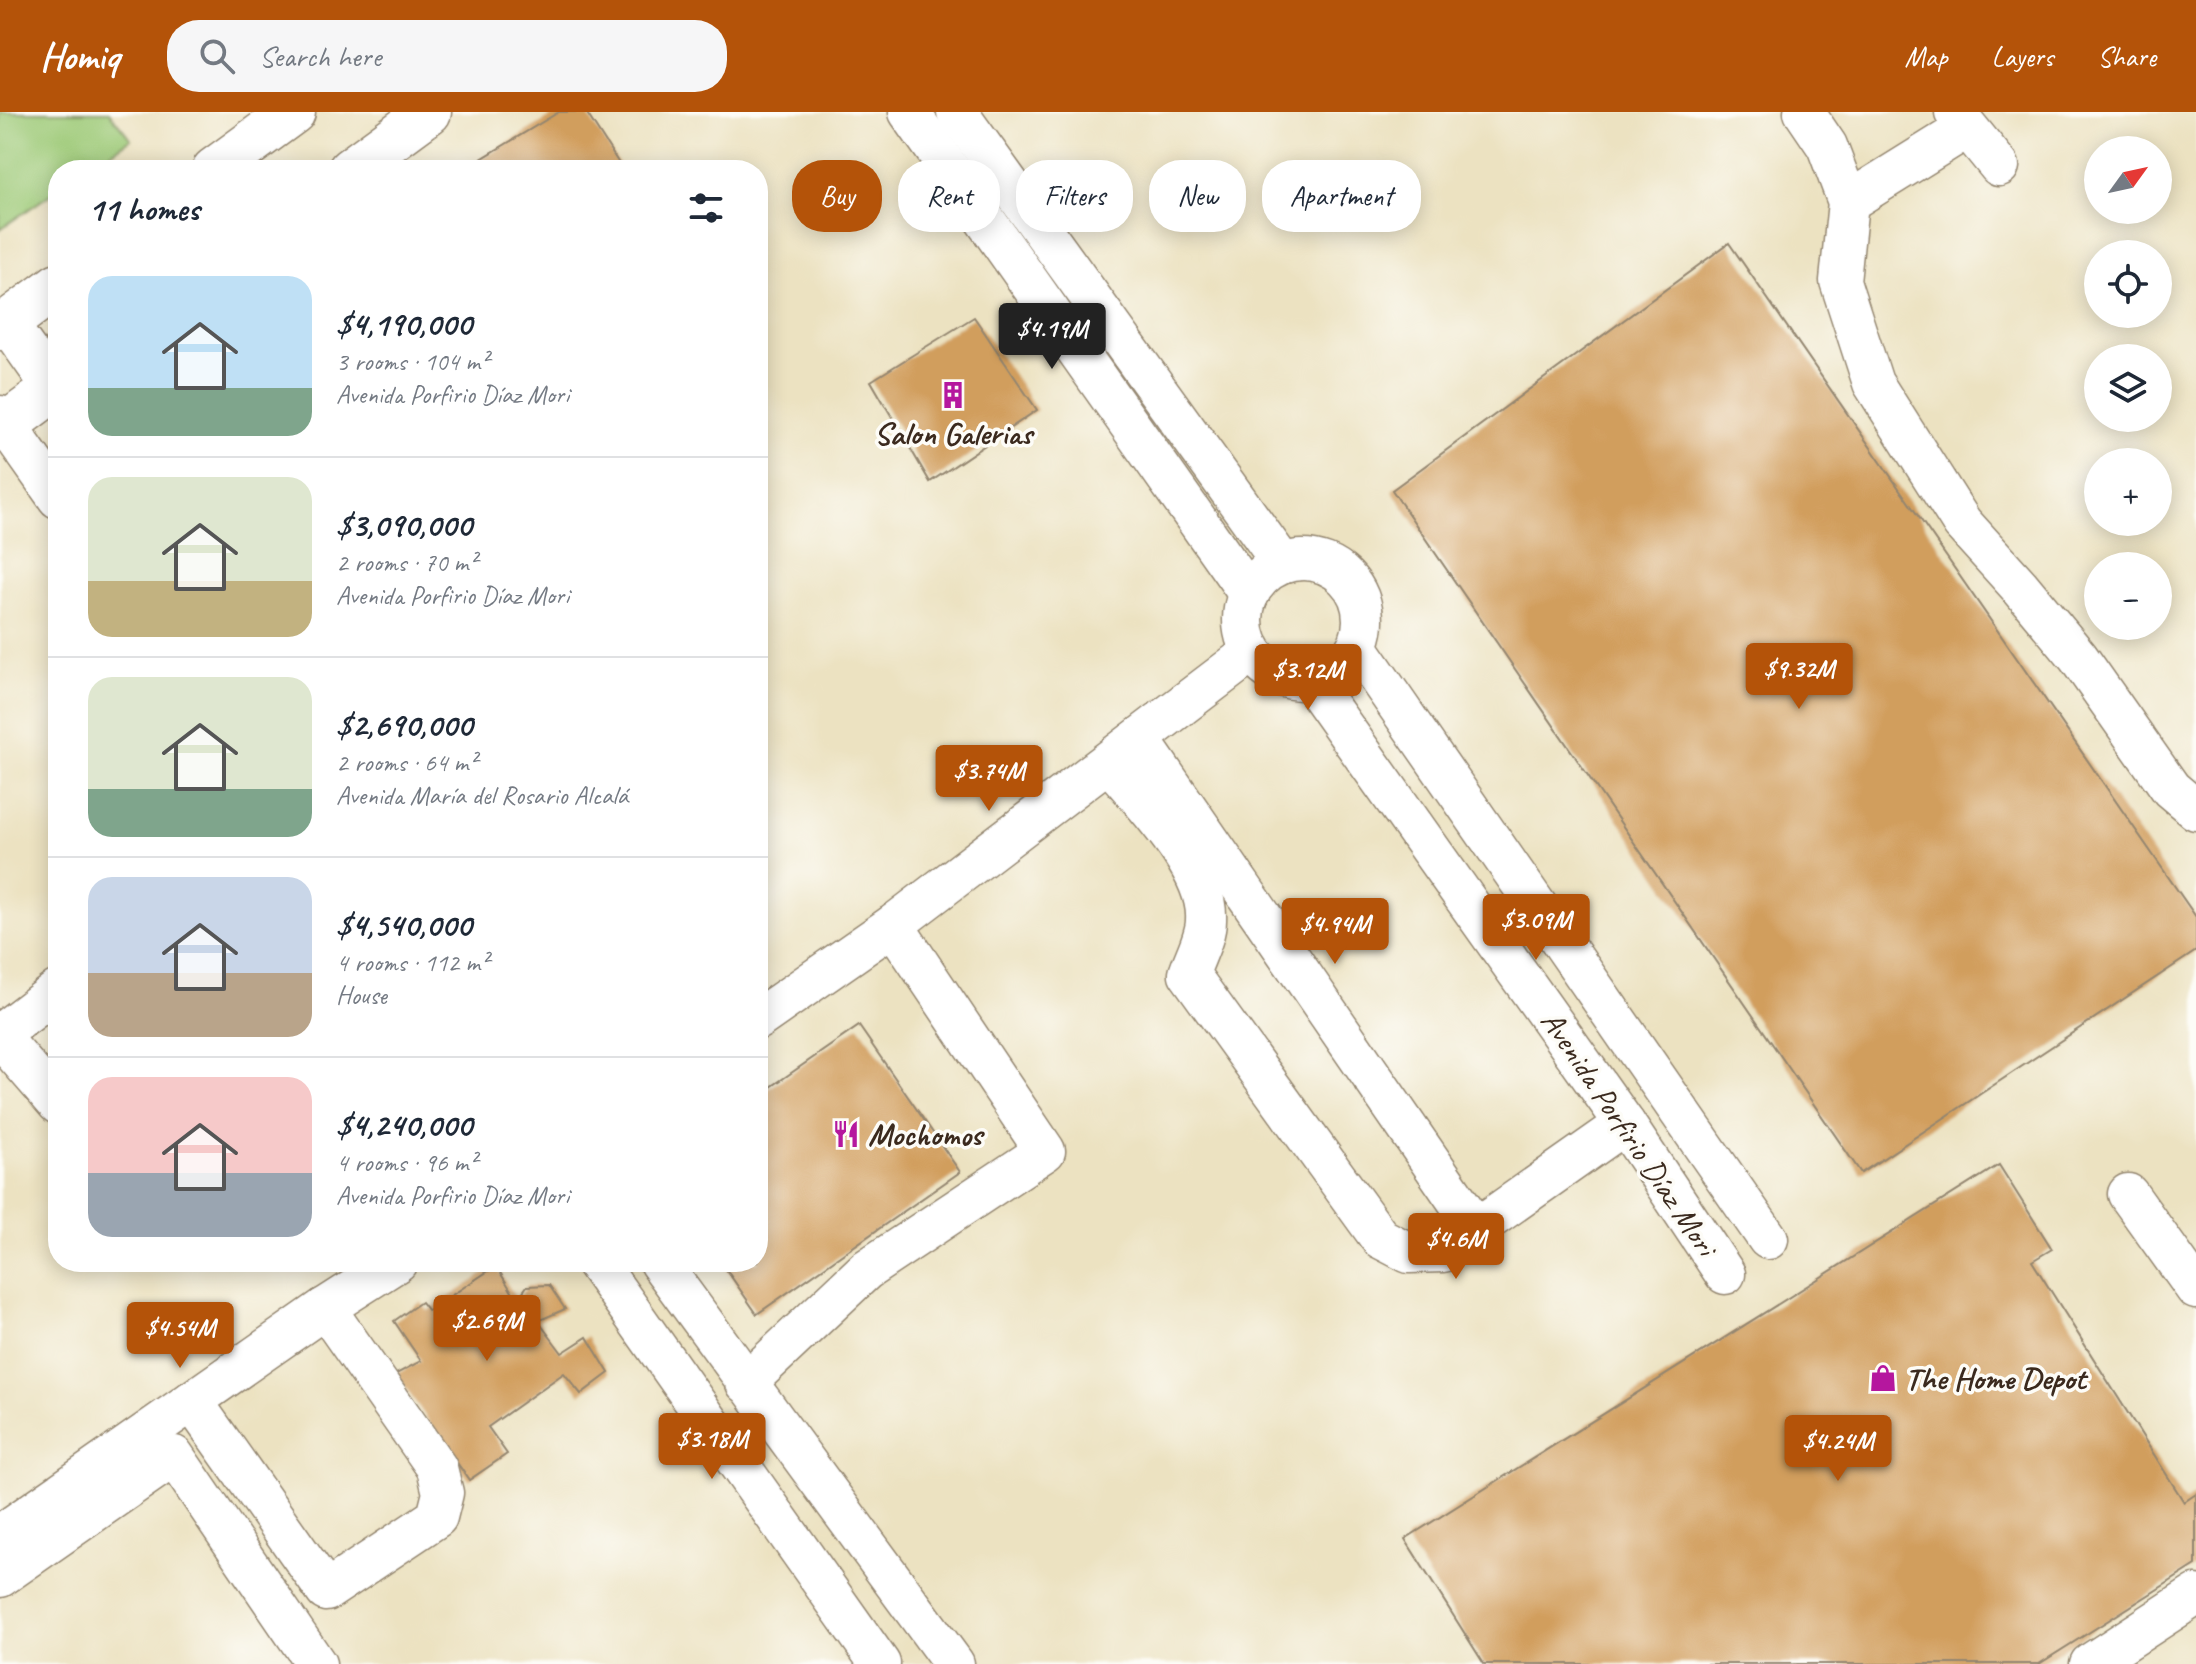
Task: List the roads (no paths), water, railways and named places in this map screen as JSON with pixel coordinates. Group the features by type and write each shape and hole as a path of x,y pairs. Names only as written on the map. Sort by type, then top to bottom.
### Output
{"main road":[{"path":"228,160 293,112"},
{"path":"364,160 429,112"},
{"path":"3,325 48,292"},
{"path":"2,423 48,395"}],"street":[{"path":"909,112 1249,594"},
{"path":"957,112 1282,563"},
{"path":"1804,112 1827,146 1848,202 1840,281 1873,383 1962,523 2078,657 2171,789 2196,810"},
{"path":"1848,202 1961,120 1999,166"},
{"path":"3,325 48,379"},
{"path":"2,423 48,485"},
{"path":"1299,559 1318,561 1334,568 1348,580 1357,595 1363,612 1363,630 1357,647 1345,663 1329,674 1310,680 1293,680 1263,665 1252,652 1242,623 1249,594 1268,570 1282,563 1299,559"},
{"name":"Avenida Porfirio Díaz Mori","path":"1357,647 1768,1239"},
{"path":"768,1012 893,925 1252,652"},
{"name":"Avenida Porfirio Díaz Mori","path":"1310,680 1625,1124 1725,1274"},
{"path":"1125,751 1477,1229"},
{"path":"1125,751 1185,854 1201,893 1206,921 1189,974 1380,1238 1409,1253 1443,1252 1625,1124"},
{"path":"746,1383 866,1270 1045,1151 893,925"},
{"path":"48,998 0,1035 48,1092"},
{"path":"2128,1194 2196,1289"},
{"path":"0,1535 381,1272"},
{"path":"603,1272 880,1664"},
{"path":"666,1272 954,1664"},
{"path":"192,1401 326,1591 437,1517 443,1493 437,1468 325,1308"},
{"path":"0,1577 174,1456 316,1664"},
{"path":"2097,1662 2196,1595"}],"place":[{"name":"Salon Galerias","path":"953,395"},
{"name":"Mochomos","path":"846,1134"},
{"name":"The Home Depot","path":"1883,1378"}]}
